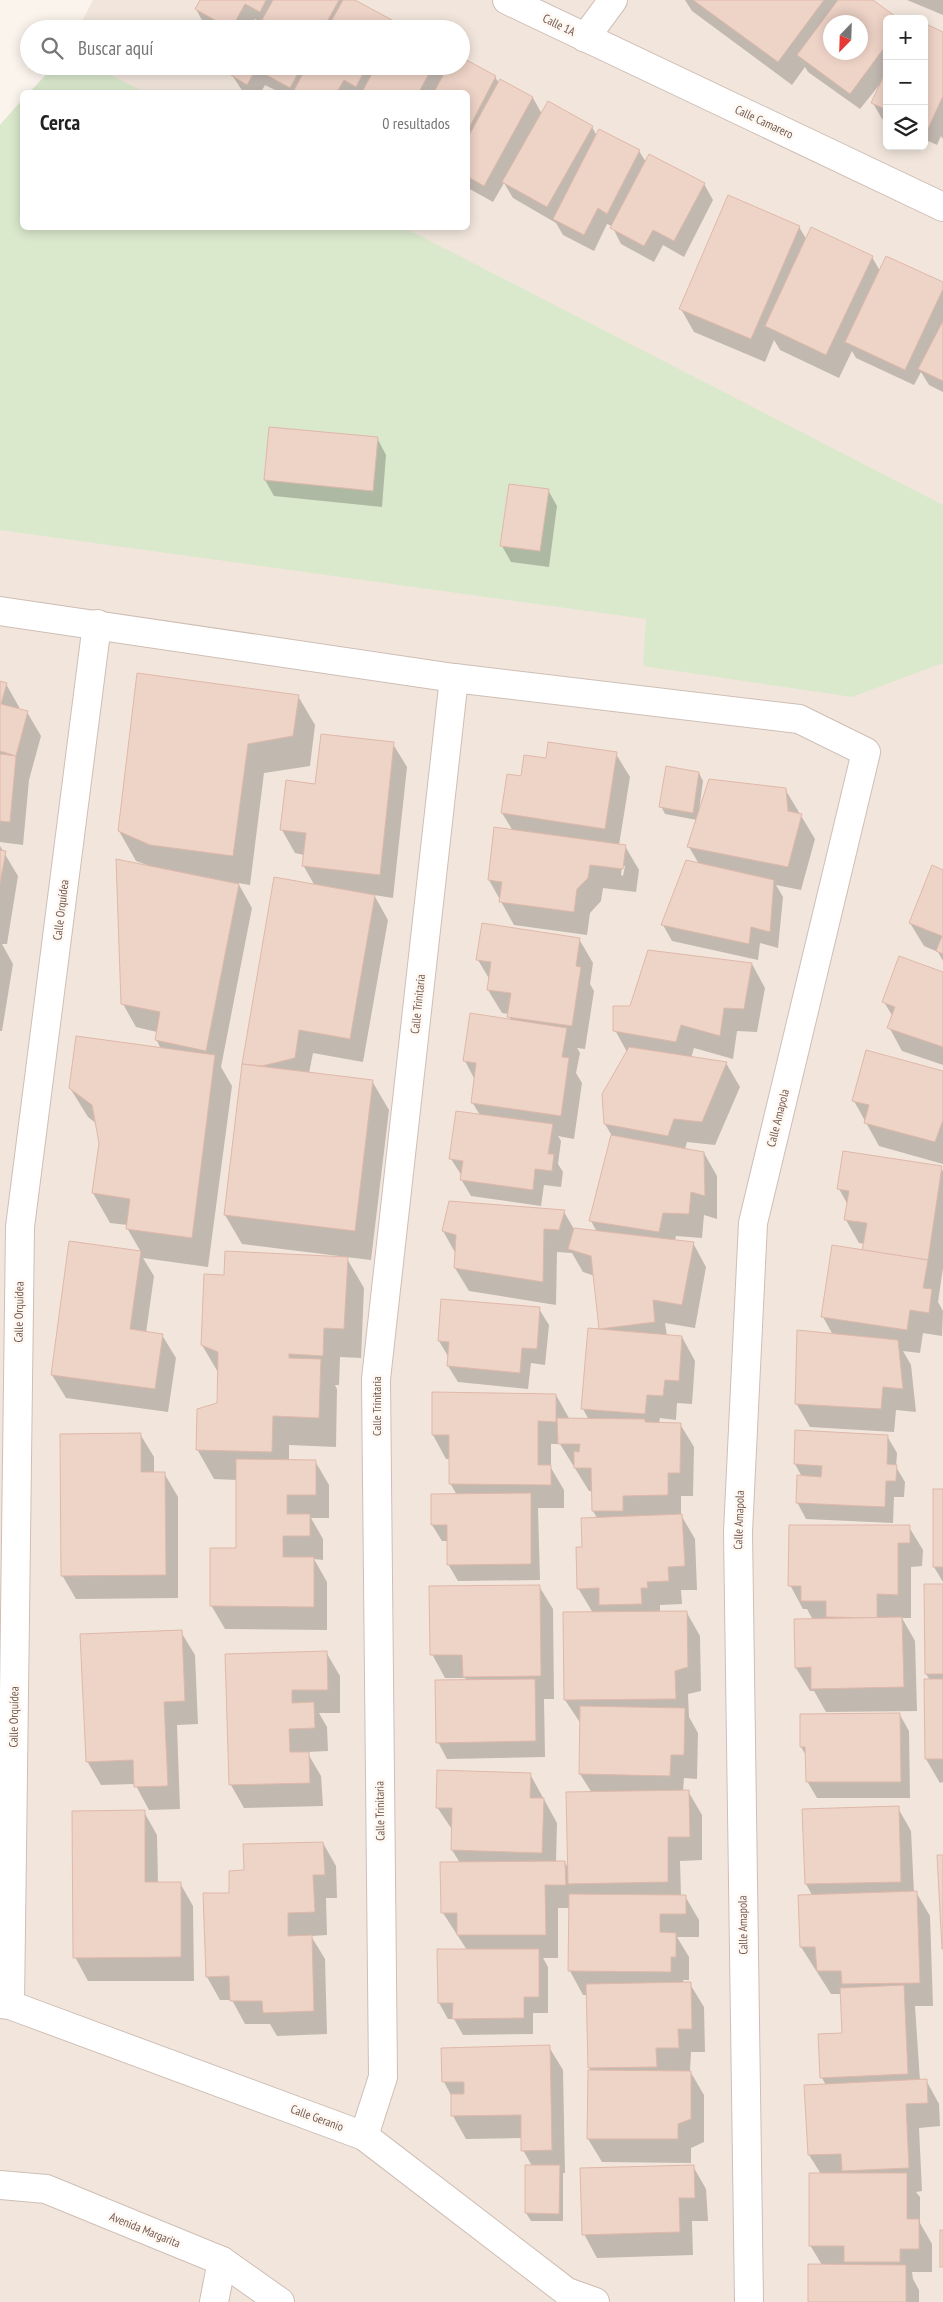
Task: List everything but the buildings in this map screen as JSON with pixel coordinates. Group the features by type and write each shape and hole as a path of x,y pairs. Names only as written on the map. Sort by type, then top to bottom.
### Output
{"street":[{"name":"Calle 1A","path":"507,0 585,38"},
{"path":"585,38 613,0"},
{"name":"Calle Camarero","path":"585,38 943,207"},
{"path":"0,611 454,678"},
{"name":"Calle Orquídea","path":"5,2005 20,1227 97,624"},
{"name":"Calle Amapola","path":"454,678 799,719 866,752 753,1223 738,1532 749,2302"},
{"name":"Calle Trinitaria","path":"364,2136 383,2077 376,1379 454,678"},
{"name":"Calle Geranio","path":"5,2005 364,2136 567,2292 595,2302"},
{"name":"Avenida Margarita","path":"0,2185 46,2189 222,2260 280,2302"},
{"path":"214,2302 222,2260"}],"shaded area":[{"path":"93,0 943,0 943,2302 0,2302 0,125 20,102 20,230 470,230 470,90 32,90 46,75 470,75 470,20 83,20"}],"green space":[{"path":"46,75 111,75 140,90 32,90"},
{"path":"20,102 20,230 409,230 943,505 943,663 852,697 643,666 646,619 0,530 0,125"}]}
